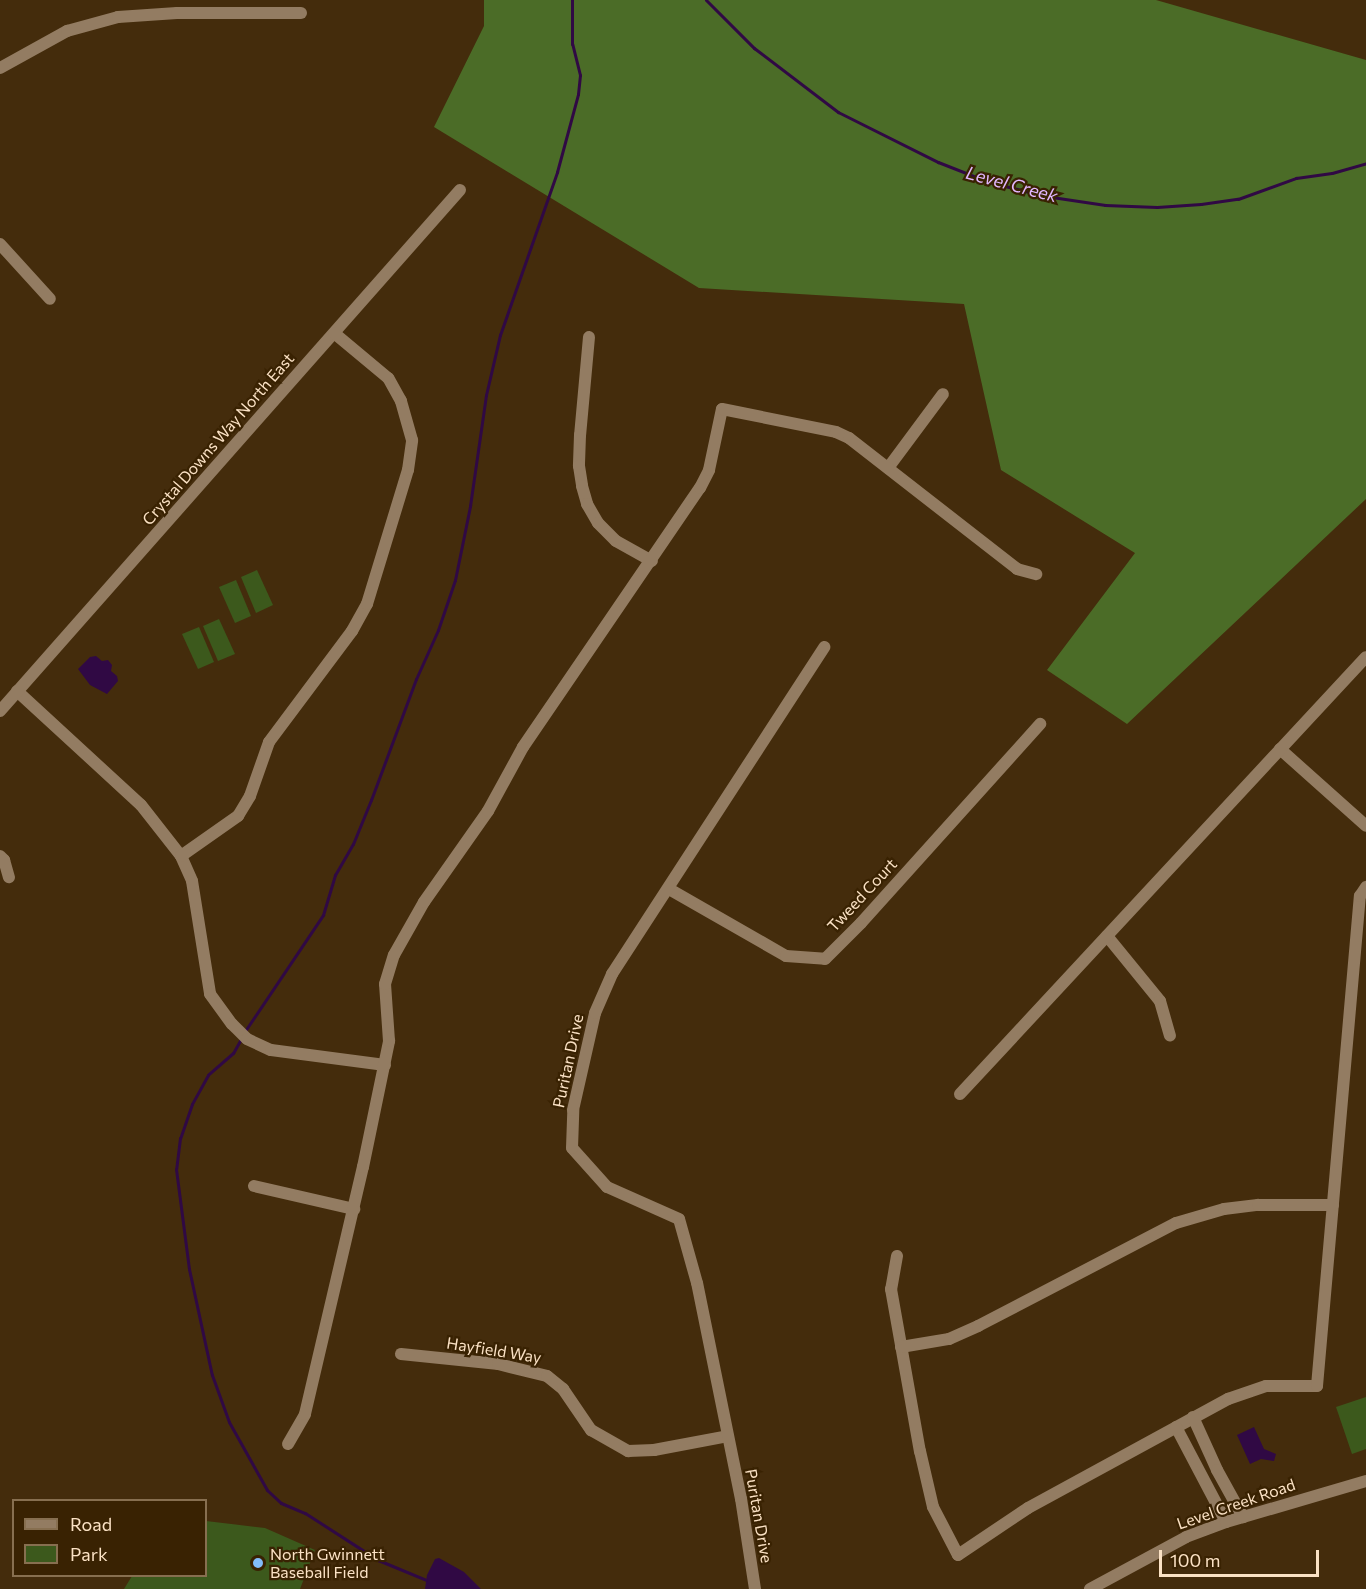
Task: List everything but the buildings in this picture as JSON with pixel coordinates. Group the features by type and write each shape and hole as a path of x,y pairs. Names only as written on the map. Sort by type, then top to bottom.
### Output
{"street":[{"path":"0,68 67,31 118,17 177,13 302,14"},
{"name":"Crystal Downs Way North East","path":"0,711 460,190"},
{"path":"0,244 50,299"},
{"path":"181,856 238,816 250,796 270,742 352,631 367,604 408,470 412,440 401,401 387,378 334,333"},
{"path":"589,337 579,466 587,504 598,523 616,541 652,561"},
{"path":"888,468 943,394"},
{"path":"288,1444 305,1414 354,1209 389,1041 385,984 394,955 424,902 488,811 523,747 700,488 709,470 722,409 836,432 865,449 1017,569 1036,574"},
{"name":"Puritan Drive","path":"755,1589 728,1436 697,1282 679,1219 607,1187 572,1148 573,1110 595,1013 612,974 824,647"},
{"path":"960,1094 1366,657"},
{"path":"17,692 141,805 181,856 192,881 210,994 232,1024 247,1039 271,1050 385,1065"},
{"name":"Tweed Court","path":"669,889 786,956 825,959 861,923 1040,724"},
{"path":"1280,749 1366,826"},
{"path":"0,856 4,860 9,877"},
{"path":"897,1256 891,1289 933,1507 958,1555 1028,1508 1228,1399 1266,1386 1317,1386 1360,896 1366,887"},
{"path":"1107,936 1160,1001 1170,1036"},
{"path":"254,1186 354,1209"},
{"path":"901,1347 949,1339 978,1326 1176,1223 1224,1209 1258,1205 1333,1205"},
{"name":"Hayfield Way","path":"401,1354 498,1364 547,1376 563,1389 591,1430 628,1451 654,1450 728,1436"},
{"path":"1193,1417 1217,1470 1243,1517"},
{"path":"1176,1427 1226,1522"},
{"name":"Level Creek Road","path":"1090,1589 1185,1537 1226,1522 1366,1482"}],"green space":[{"path":"484,0 1156,0 1366,60 1366,499 1127,724 1047,670 1135,553 1001,470 964,304 699,288 434,127 484,26"},
{"path":"257,570 273,605 256,613 241,577"},
{"path":"236,580 251,616 235,623 219,587"},
{"path":"219,619 235,654 218,661 203,626"},
{"path":"199,627 214,662 198,669 182,634"},
{"path":"1366,1397 1366,1449 1352,1454 1336,1407"},
{"name":"North Gwinnett Baseball Field","path":"207,1521 265,1528 315,1550 300,1589 124,1589 131,1577 207,1577"}],"shaded area":[{"path":"96,656 102,661 108,660 112,665 111,671 117,676 118,681 107,694 90,685 78,669 90,657"},
{"path":"1254,1427 1264,1449 1276,1454 1274,1461 1261,1459 1250,1464 1237,1435"},
{"path":"439,1558 464,1572 481,1589 425,1589 427,1575 435,1559"}],"waterway":[{"path":"245,1031 323,915 335,875 353,844 371,800 416,679 438,630 455,580 470,506 486,395 500,335 557,172 578,94 580,75 572,44 572,0"},
{"name":"Level Creek","path":"706,0 754,48 838,112 938,162 989,182 1045,196 1105,205 1157,207 1201,204 1238,199 1296,178 1332,173 1366,163"},
{"path":"242,1037 233,1053 208,1075 192,1104 180,1138 176,1169 189,1269 212,1375 229,1422 267,1490 281,1503 305,1513 378,1560 426,1580"}],"place":[{"name":"North Gwinnett Baseball Field","path":"258,1563"}]}
